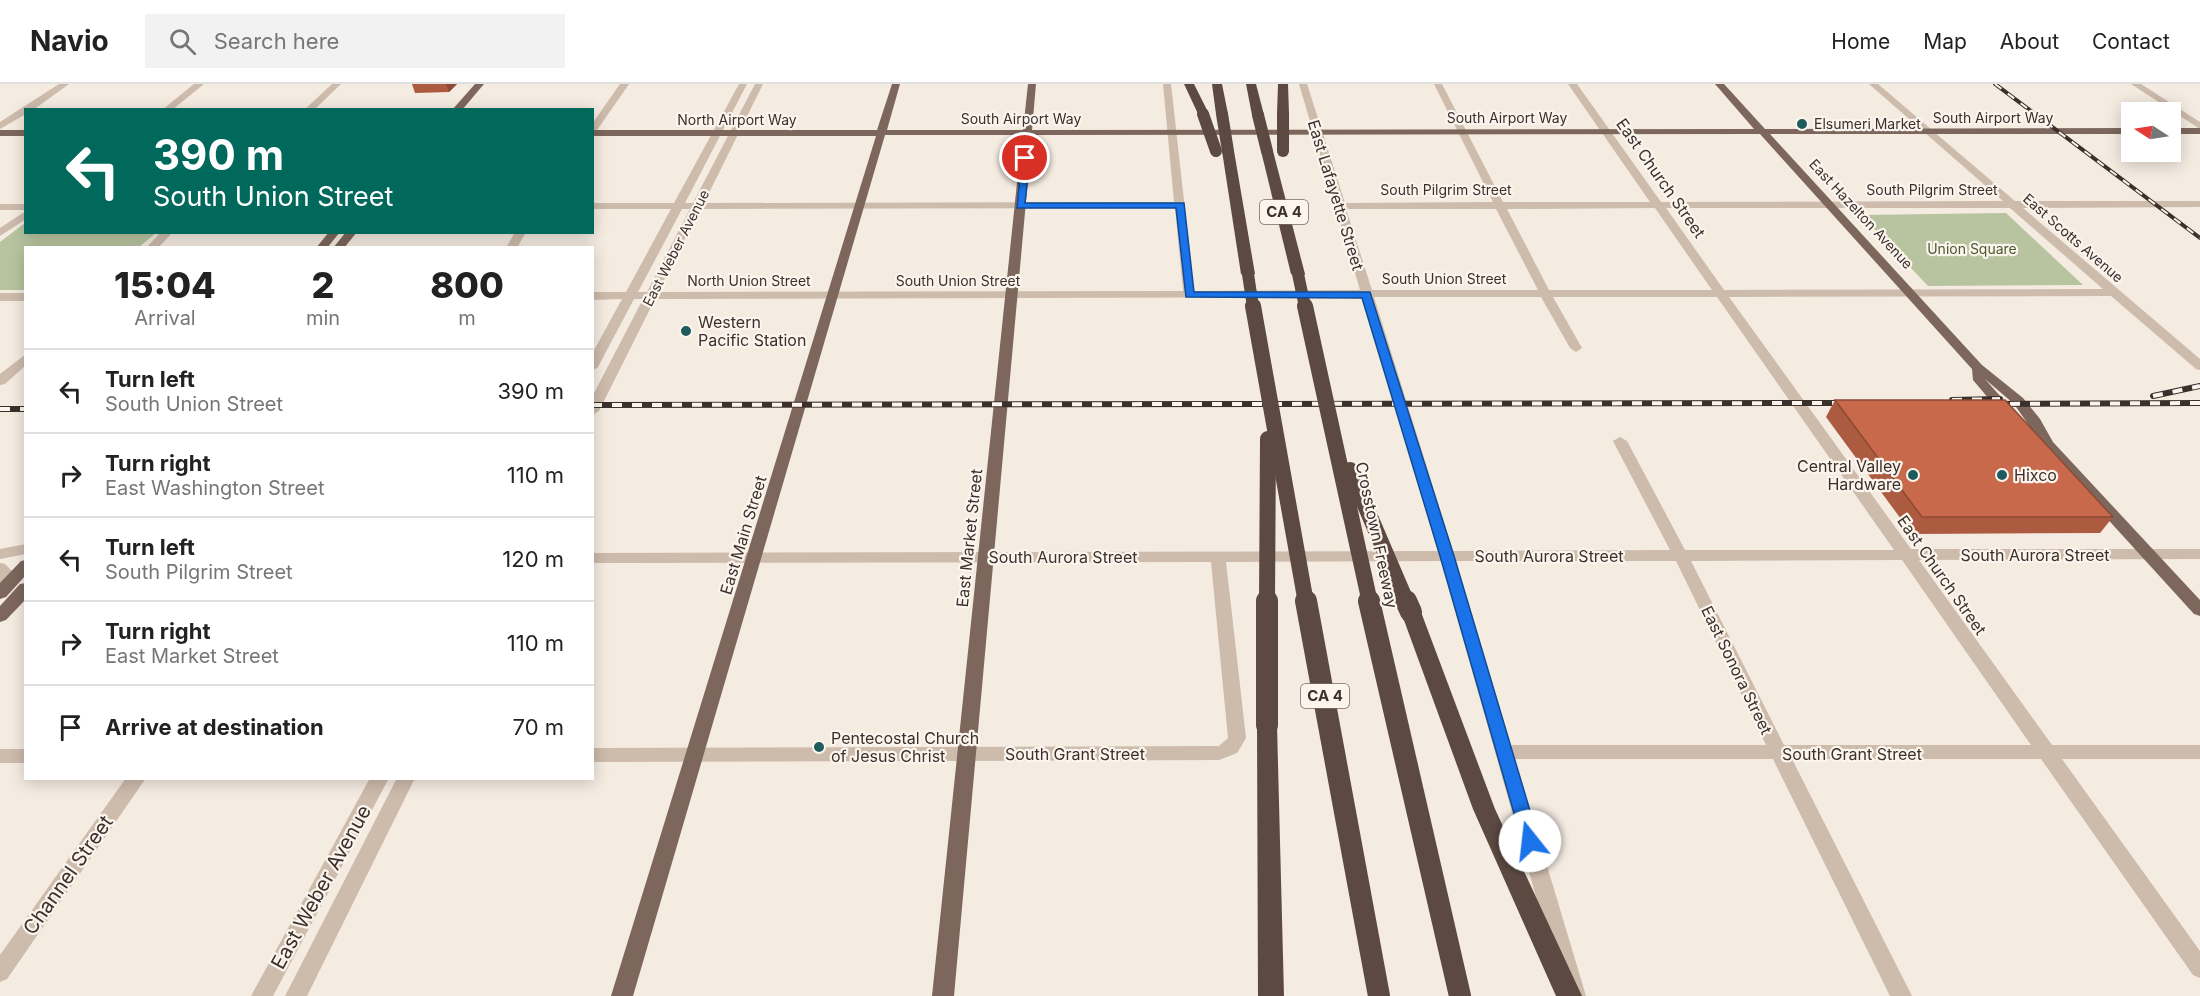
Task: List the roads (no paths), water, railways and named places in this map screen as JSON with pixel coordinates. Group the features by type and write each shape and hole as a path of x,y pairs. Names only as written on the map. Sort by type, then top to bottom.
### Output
{"highway":[{"path":"1189,84 1222,151"},
{"path":"1217,84 1222,114 1222,151"},
{"name":"Crosstown Freeway","path":"1251,84 1298,274 1401,746 1460,996"},
{"path":"1283,84 1283,209"},
{"name":"CA 4","path":"1222,151 1223,179 1238,213 1268,397 1379,996"},
{"path":"1268,397 1267,725 1271,996"},
{"path":"1333,429 1411,612 1484,808 1569,996"}],"main road":[{"path":"458,108 480,84"},
{"name":"East Main Street","path":"622,996 896,84"},
{"name":"East Market Street","path":"943,996 1032,84"},
{"name":"East Hazelton Avenue","path":"1719,84 1978,368 1996,380 2042,429 2047,444"},
{"path":"2181,130 2200,129"},
{"name":"South Airport Way","path":"882,132 2121,131"},
{"name":"North Airport Way","path":"594,132 716,134 882,132"},
{"path":"0,133 24,133"},
{"path":"323,246 333,234"},
{"path":"340,246 350,234"},
{"name":"East Hazelton Avenue","path":"1978,368 1978,380 2020,426 2047,444 2200,610"},
{"path":"4,588 24,567"},
{"path":"0,616 24,590"}],"street":[{"path":"29,108 65,84"},
{"path":"169,108 200,84"},
{"path":"310,108 337,84"},
{"path":"594,129 626,84"},
{"name":"East Weber Avenue","path":"594,363 743,84"},
{"name":"East Weber Avenue","path":"594,407 759,84"},
{"path":"1167,84 1190,295"},
{"name":"East Lafayette Street","path":"1303,84 1447,556 1575,996"},
{"path":"1438,84 1546,295 1576,348"},
{"name":"East Church Street","path":"1572,84 2200,968"},
{"name":"East Scotts Avenue","path":"1873,84 2200,366"},
{"path":"2135,84 2200,129"},
{"path":"0,126 24,111"},
{"name":"South Pilgrim Street","path":"1340,206 2200,204"},
{"path":"594,206 1180,205"},
{"path":"0,207 24,207"},
{"path":"0,233 24,215"},
{"path":"153,246 166,234"},
{"name":"South Union Street","path":"833,296 2113,292"},
{"name":"North Union Street","path":"594,296 833,296"},
{"path":"0,297 24,297"},
{"path":"0,381 24,360"},
{"name":"East Sonora Street","path":"1620,441 1681,556 1901,996"},
{"path":"0,554 24,549"},
{"name":"South Aurora Street","path":"594,558 2200,555"},
{"name":"South Grant Street","path":"594,755 1220,753 1227,751 1236,743 1237,738 1218,557"},
{"path":"0,568 9,576 4,588"},
{"name":"South Grant Street","path":"1504,752 1779,754 2200,752"},
{"path":"0,756 24,756"},
{"name":"Channel Street","path":"0,972 136,780"},
{"name":"East Weber Avenue","path":"262,996 379,780"},
{"name":"East Weber Avenue","path":"296,996 405,780"}],"railway":[{"path":"1995,84 2200,238"},
{"path":"2153,396 2200,386"},
{"path":"1952,400 2000,399"},
{"path":"594,405 1849,403"},
{"path":"1990,404 2200,403"},
{"path":"0,409 24,409"}],"place":[{"name":"Elsumeri Market","path":"1802,124"},
{"name":"Western Pacific Station","path":"686,331"},
{"name":"Central Valley Hardware","path":"1913,475"},
{"name":"Hixco","path":"2002,475"},
{"name":"Pentecostal Church of Jesus Christ","path":"819,747"}],"park label":[{"name":"Union Square","path":"1972,249"}]}
